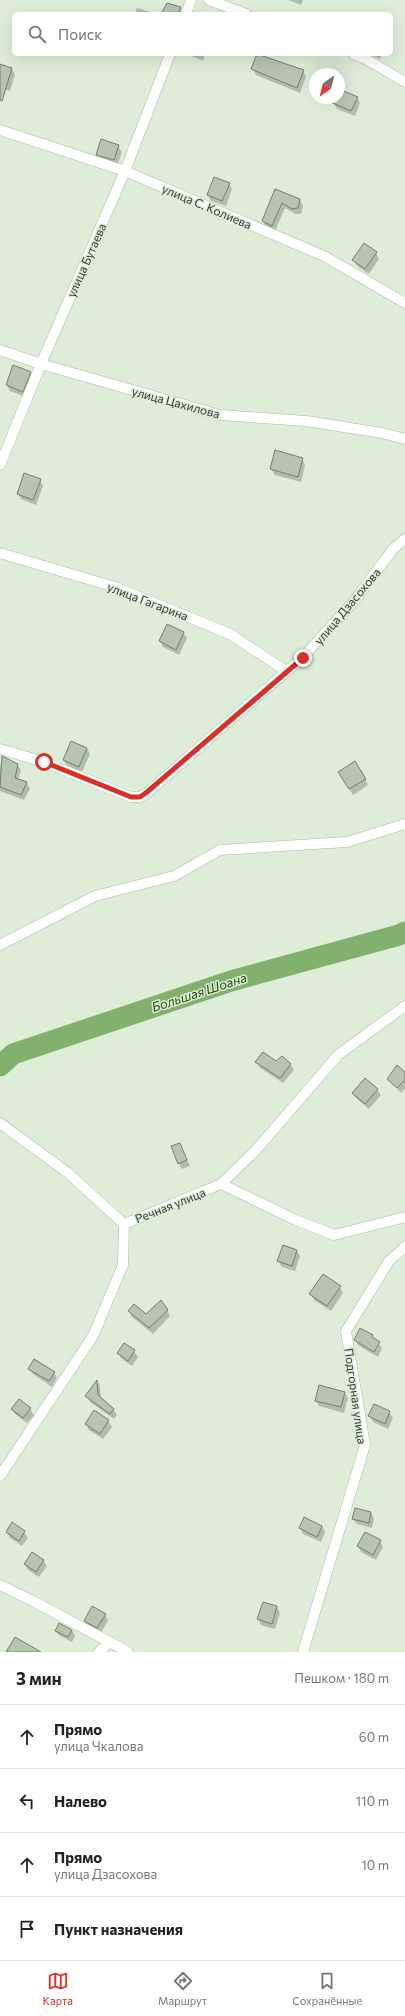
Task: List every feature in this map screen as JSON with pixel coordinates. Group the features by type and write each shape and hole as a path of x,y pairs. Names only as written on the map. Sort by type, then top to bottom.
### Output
{"street":[{"path":"187,12 191,0"},
{"path":"209,0 241,12"},
{"name":"улица Бутаева","path":"0,465 41,364 126,171 169,56"},
{"path":"359,56 405,82"},
{"name":"улица С. Колиева","path":"0,130 126,171 324,256 405,303"},
{"name":"улица Цахилова","path":"0,350 41,364 220,415 306,421 382,433 405,439"},
{"name":"улица Дзасохова","path":"0,749 44,762 131,797 140,797 303,658 356,599 393,549 405,539"},
{"name":"улица Гагарина","path":"0,553 116,587 230,634 286,671"},
{"path":"0,945 95,896 174,876 220,850 347,842 405,824"},
{"name":"Речная улица","path":"0,1476 94,1336 123,1265 124,1224 221,1184 256,1150 338,1055 405,1006"},
{"path":"0,1122 68,1173 124,1224"},
{"path":"221,1184 296,1220 334,1235 405,1217"},
{"name":"Подгорная улица","path":"303,1652 365,1445 346,1331 389,1261 405,1247"},
{"path":"0,1585 128,1652"},
{"path":"99,1652 109,1642"}],"building":[{"path":"167,3 181,7 179,12 162,12"},
{"path":"256,56 263,56 304,70 297,88 251,69"},
{"path":"0,64 12,68 2,101 0,100"},
{"path":"345,92 358,97 351,111 335,104 345,104"},
{"path":"101,139 119,145 114,160 96,155"},
{"path":"214,177 230,183 222,201 207,195"},
{"path":"275,189 300,199 298,208 292,209 282,203 272,226 262,221"},
{"path":"364,243 377,252 365,269 352,260"},
{"path":"13,365 31,372 23,392 6,385"},
{"path":"275,450 303,458 298,477 270,469"},
{"path":"24,473 41,479 33,500 17,494"},
{"path":"167,624 184,632 176,650 159,641"},
{"path":"71,741 87,748 79,767 63,760"},
{"path":"2,756 18,764 15,778 27,782 21,795 0,787"},
{"path":"355,761 366,779 349,789 338,772"},
{"path":"263,1052 276,1061 282,1056 291,1064 280,1078 255,1062"},
{"path":"397,1065 405,1072 405,1080 397,1088 387,1079"},
{"path":"365,1078 378,1089 365,1104 352,1093"},
{"path":"180,1143 187,1160 178,1164 171,1146"},
{"path":"283,1245 297,1250 292,1266 277,1261"},
{"path":"323,1274 341,1286 327,1306 309,1294"},
{"path":"161,1300 168,1310 149,1328 128,1311 134,1304 146,1314"},
{"path":"360,1328 373,1335 372,1337 380,1342 374,1352 354,1340"},
{"path":"124,1343 135,1350 128,1361 117,1353"},
{"path":"34,1359 55,1372 49,1381 28,1369"},
{"path":"97,1380 98,1395 114,1409 110,1414 85,1396"},
{"path":"319,1385 345,1392 341,1407 315,1401"},
{"path":"19,1399 31,1408 23,1418 11,1409"},
{"path":"374,1404 390,1411 385,1424 368,1416"},
{"path":"94,1410 109,1420 100,1434 85,1424"},
{"path":"355,1508 371,1512 369,1523 352,1519"},
{"path":"304,1517 322,1526 317,1537 299,1528"},
{"path":"12,1522 25,1531 19,1541 6,1532"},
{"path":"365,1532 381,1540 373,1555 357,1546"},
{"path":"32,1552 44,1560 36,1572 24,1564"},
{"path":"263,1602 277,1606 272,1624 257,1619"},
{"path":"92,1606 106,1614 97,1628 84,1621"},
{"path":"59,1623 72,1630 68,1637 55,1631"},
{"path":"15,1637 41,1652 6,1652"}],"waterway":[{"name":"Большая Шоана","path":"0,1066 13,1054 231,981 399,935 405,932"}],"route":[{"path":"44,762 131,797 140,797 303,658"}]}
